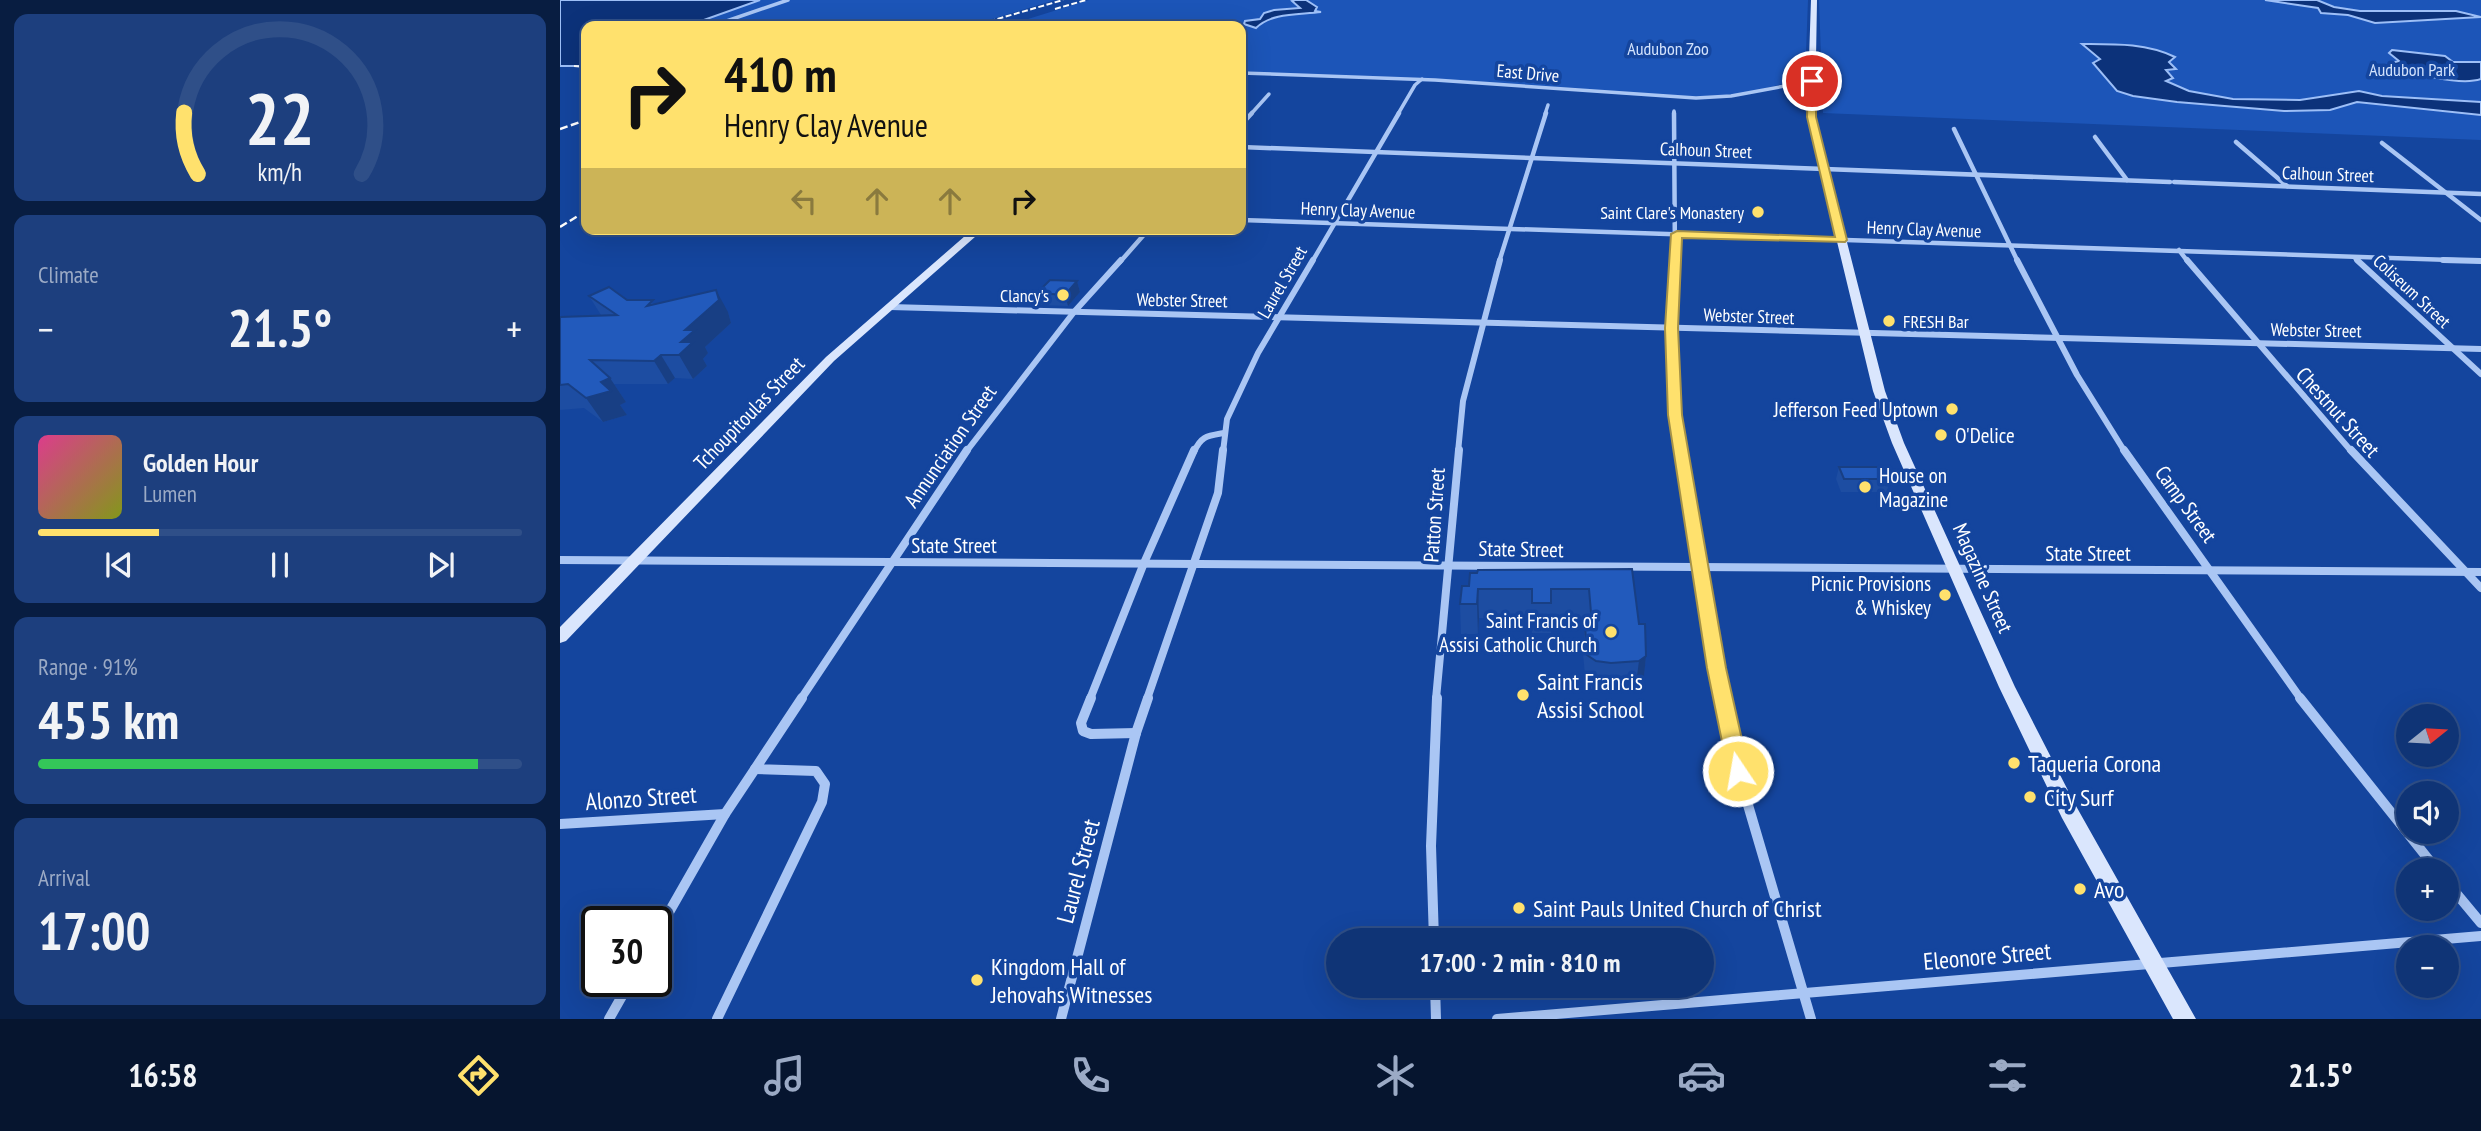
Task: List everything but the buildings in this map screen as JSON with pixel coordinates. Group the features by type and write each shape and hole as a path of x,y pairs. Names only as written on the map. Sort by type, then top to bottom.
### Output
{"street":[{"path":"727,21 788,0"},
{"name":"Magazine Street","path":"1814,0 1811,117 1863,333 1898,443 2007,687 2069,812 2185,1019"},
{"name":"East Drive","path":"1246,73 1422,79 1696,98 1731,96 1812,81"},
{"name":"Laurel Street","path":"1061,1019 1136,733 1218,492 1227,419 1258,353 1374,152 1415,85 1422,79"},
{"path":"1246,119 1269,94"},
{"name":"Patton Street","path":"1434,928 1431,846 1434,726 1463,401 1508,229 1548,105"},
{"path":"1674,111 1677,234 1671,328 1675,415 1682,467 1738,771 1811,1019"},
{"name":"Camp Street","path":"1954,129 1974,175 2077,375 2119,444 2306,706 2427,858"},
{"path":"2095,137 2127,180"},
{"path":"2236,142 2287,187"},
{"path":"2382,143 2481,220"},
{"name":"Calhoun Street","path":"1246,147 2481,194"},
{"name":"Henry Clay Avenue","path":"1246,220 2481,261"},
{"name":"Tchoupitoulas Street","path":"560,637 830,359 972,235"},
{"name":"Annunciation Street","path":"672,907 725,814 973,441 1074,312 1144,235"},
{"name":"Chestnut Street","path":"2179,250 2253,343 2332,433 2481,588"},
{"name":"Coliseum Street","path":"2355,258 2481,374"},
{"name":"Webster Street","path":"890,307 2481,349"},
{"path":"1136,733 1091,734 1083,731 1081,723 1144,563 1199,440 1205,436 1224,433"},
{"name":"State Street","path":"560,560 2481,572"},
{"path":"717,1019 822,802 825,785 816,771 755,769"},
{"name":"Alonzo Street","path":"560,824 725,814"},
{"path":"2459,897 2481,923"},
{"name":"Eleonore Street","path":"1497,1019 2481,936"},
{"path":"609,1019 621,997"},
{"path":"1435,998 1436,1019"}],"green space":[{"path":"720,0 1055,0 986,21 668,21"},
{"name":"Audubon Zoo","path":"1089,0 1808,0 1805,78 1743,94 1668,98 1485,84 1246,73 1246,21 1022,21"},
{"name":"Audubon Park","path":"1819,0 2481,0 2481,140 1823,113"}],"shaded area":[{"path":"560,0 760,0 701,21 581,21 581,66 560,66"},
{"path":"1306,0 1317,7 1315,11 1321,12 1278,17 1256,28 1246,25 1245,21 1260,19 1264,13 1300,8 1292,1"},
{"path":"2265,0 2317,0 2334,7 2360,11 2456,11 2481,17 2375,23 2348,15 2321,13 2318,8"},
{"path":"2082,44 2130,45 2164,52 2175,57 2169,62 2176,69 2166,70 2173,78 2166,81 2189,91 2233,99 2300,100 2359,91 2382,96 2481,102 2481,115 2357,102 2330,110 2284,111 2133,96 2117,91 2093,63 2100,59"},
{"path":"2392,50 2445,56 2453,62 2481,62 2481,79 2449,80 2410,71 2391,63 2399,61 2389,53"}],"railway":[{"path":"990,21 1063,0"},
{"path":"1055,9 1086,0"},
{"path":"574,66 581,67"},
{"path":"560,129 581,122"},
{"path":"560,227 581,214"}],"place":[{"name":"Saint Clare's Monastery","path":"1758,212"},
{"name":"Clancy's","path":"1063,295"},
{"name":"FRESH Bar","path":"1889,321"},
{"name":"Jefferson Feed Uptown","path":"1952,409"},
{"name":"O'Delice","path":"1941,435"},
{"name":"House on Magazine","path":"1865,487"},
{"name":"Picnic Provisions & Whiskey","path":"1945,595"},
{"name":"Saint Francis of Assisi Catholic Church","path":"1611,632"},
{"name":"Saint Francis Assisi School","path":"1523,695"},
{"name":"Taqueria Corona","path":"2014,763"},
{"name":"City Surf","path":"2030,797"},
{"name":"Avo","path":"2080,889"},
{"name":"Saint Pauls United Church of Christ","path":"1519,908"},
{"name":"Kingdom Hall of Jehovahs Witnesses","path":"977,980"}],"route":[{"path":"1738,771 1717,668 1675,415 1671,328 1677,234 1842,240 1811,117 1812,81"}]}
